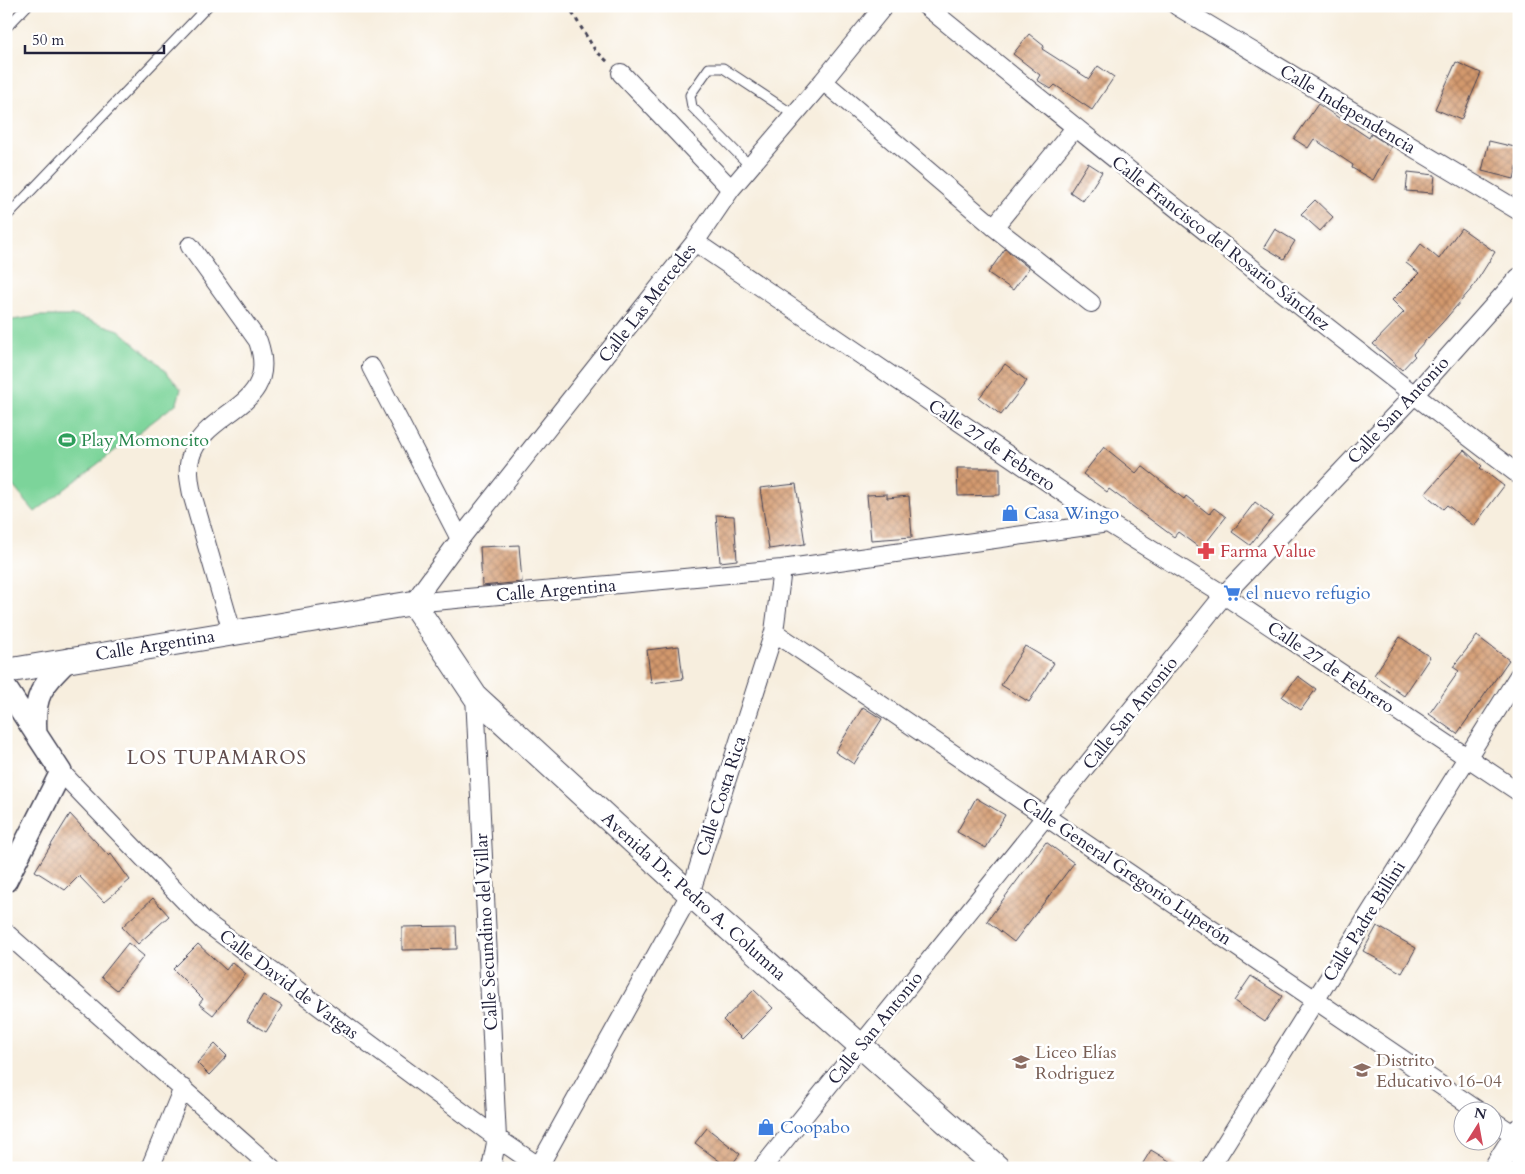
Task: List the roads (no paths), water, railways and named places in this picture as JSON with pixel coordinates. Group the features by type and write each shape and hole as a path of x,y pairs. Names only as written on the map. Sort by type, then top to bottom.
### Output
{"main road":[{"name":"Calle Argentina","path":"6,670 413,603"},
{"name":"Avenida Dr. Pedro A. Columna","path":"413,603 474,696 690,894 998,1168"},
{"path":"1496,1168 1518,1135"}],"street":[{"name":"Calle Las Mercedes","path":"413,603 460,539 695,242 731,189 794,116 884,6"},
{"name":"Calle Francisco del Rosario Sánchez","path":"926,6 1075,128 1414,396 1519,474"},
{"name":"Calle Independencia","path":"1176,6 1519,211"},
{"path":"621,73 731,189"},
{"path":"823,81 994,226 1091,303"},
{"path":"994,226 1075,128"},
{"name":"Calle 27 de Febrero","path":"695,242 1108,523 1224,595 1519,792"},
{"path":"190,246 258,341 263,354 264,371 259,384 252,394 197,444 190,459 188,475 232,632"},
{"name":"Calle San Antonio","path":"762,1168 1224,595 1414,396 1519,277"},
{"path":"372,367 460,539"},
{"name":"Calle Argentina","path":"413,603 782,569 1108,523"},
{"name":"Calle Costa Rica","path":"539,1167 690,894 774,632 782,569"},
{"name":"Calle General Gregorio Luperón","path":"774,632 1316,998 1466,1102"},
{"path":"36,734 34,709 45,683 69,659"},
{"name":"Calle Padre Billini","path":"1210,1168 1519,675"},
{"path":"6,688 61,772 6,881"},
{"name":"Calle Secundino del Villar","path":"474,696 497,1138 491,1168"},
{"name":"Calle David de Vargas","path":"61,772 204,921 539,1167"},
{"path":"6,933 272,1168"},
{"path":"150,1168 183,1088"},
{"path":"1502,1126 1518,1135"}],"lane":[{"path":"6,28 27,6"},
{"path":"6,217 208,6"},
{"path":"750,166 692,107 690,95 709,68 723,68 794,116"}],"place":[{"name":"Play Momoncito","path":"67,440"},
{"name":"Casa Wingo","path":"1010,513"},
{"name":"Farma Value","path":"1206,551"},
{"name":"el nuevo refugio","path":"1232,593"},
{"name":"Liceo Elías Rodriguez","path":"1021,1062"},
{"name":"Distrito Educativo 16-04","path":"1362,1070"},
{"name":"Coopabo","path":"766,1127"}],"district":[{"name":"LOS TUPAMAROS","path":"217,757"}]}
